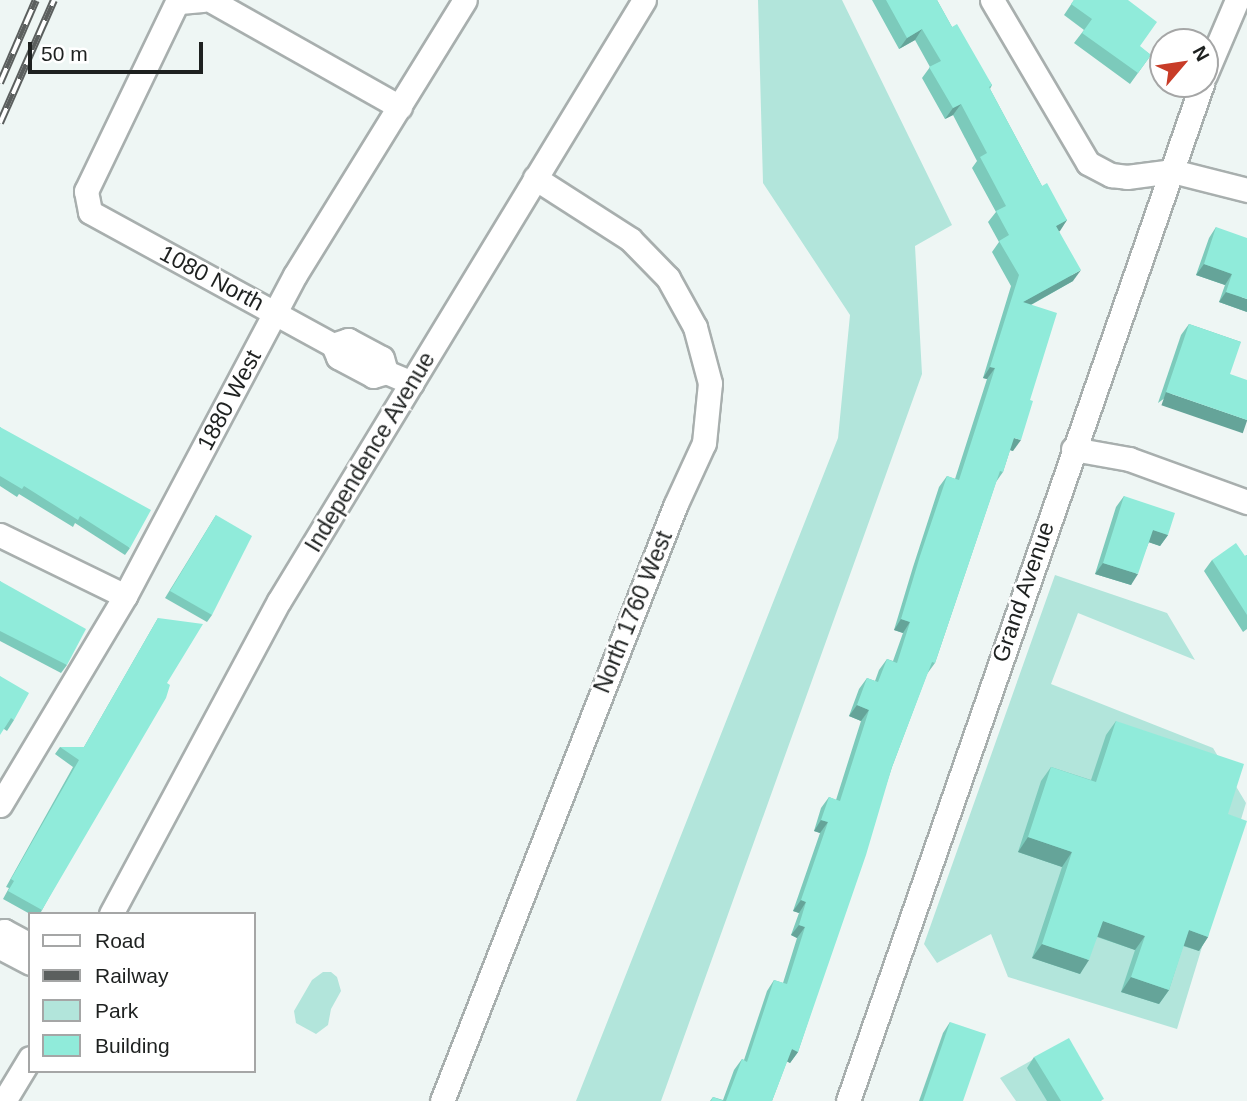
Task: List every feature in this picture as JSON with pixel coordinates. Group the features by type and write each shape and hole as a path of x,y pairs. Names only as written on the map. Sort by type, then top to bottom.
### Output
{"street":[{"name":"1080 North","path":"202,0 177,2 86,191 90,212 333,345 338,357 373,376 386,372 412,383"},
{"path":"210,0 400,107"},
{"name":"1880 West","path":"0,805 125,596 275,313 465,0"},
{"name":"Independence Avenue","path":"112,912 279,601 644,0"},
{"path":"992,0 1088,163 1111,175 1127,177 1172,171 1247,190"},
{"path":"1219,42 1237,0"},
{"name":"Grand Avenue","path":"848,1101 1197,98"},
{"name":"North 1760 West","path":"442,1101 660,543 704,443 710,383 695,327 668,278 630,239 535,178"},
{"path":"1073,449 1129,459 1247,502"},
{"path":"0,535 125,596"},
{"path":"0,934 4,932 28,945"},
{"path":"0,947 28,962"},
{"path":"4,1101 28,1061"}],"green space":[{"path":"758,0 842,0 952,225 915,246 922,374 661,1101 576,1101 838,438 850,315 763,183"},
{"path":"1055,575 1167,613 1195,660 1078,613 1051,684 1213,748 1246,803 1177,1029 1008,977 991,934 937,963 924,944"},
{"path":"323,972 331,972 337,977 341,991 331,1009 328,1025 316,1034 296,1023 294,1011 312,980"},
{"path":"1063,1043 1095,1101 1016,1101 1000,1078"}],"building":[{"path":"886,0 937,0 952,27 957,24 992,85 989,87 1042,186 1047,183 1067,220 1056,226 1081,270 1023,302 1057,313 1030,400 1033,401 1021,440 1014,438 1003,472 1000,471 935,663 932,662 892,767 866,855 798,1052 792,1049 772,1101 726,1101 742,1059 747,1062 774,980 787,984 805,927 799,925 806,902 801,900 828,822 821,820 829,797 840,801 869,710 857,705 867,678 878,682 887,659 897,663 910,622 901,619 920,556 947,476 959,480 995,368 990,367 1019,275 999,241 1009,235 996,211 1006,206 980,157 987,153 961,104 953,108 929,67 941,61 922,29 907,38"},
{"path":"1074,0 1128,0 1157,22 1153,28 1149,28 1149,33 1140,46 1149,53 1149,58 1138,73 1082,33 1092,19 1071,4"},
{"path":"1216,227 1247,238 1247,299 1226,292 1232,274 1204,264"},
{"path":"1189,324 1241,342 1230,374 1247,380 1247,420 1166,392"},
{"path":"0,427 151,510 130,548 80,516 78,520 24,486 22,489 0,476"},
{"path":"1124,496 1175,513 1168,535 1153,530 1138,574 1103,563"},
{"path":"216,515 252,536 212,615 170,591"},
{"path":"1236,543 1245,556 1247,555 1247,615 1212,560"},
{"path":"0,581 86,629 67,665 0,631"},
{"path":"158,618 203,624 167,683 170,685 166,698 42,910 8,891 14,881 11,879 79,760 60,747 84,747"},
{"path":"0,676 29,693 14,720 11,718 0,735"},
{"path":"1116,721 1244,764 1228,814 1247,821 1208,937 1189,930 1169,990 1131,977 1145,936 1103,921 1089,960 1042,944 1072,852 1028,837 1051,767 1096,782"},
{"path":"950,1022 986,1034 963,1101 923,1101"},
{"path":"1069,1038 1104,1099 1061,1101 1034,1057"}],"railway":[{"path":"0,83 36,0"},
{"path":"0,123 54,0"}]}
